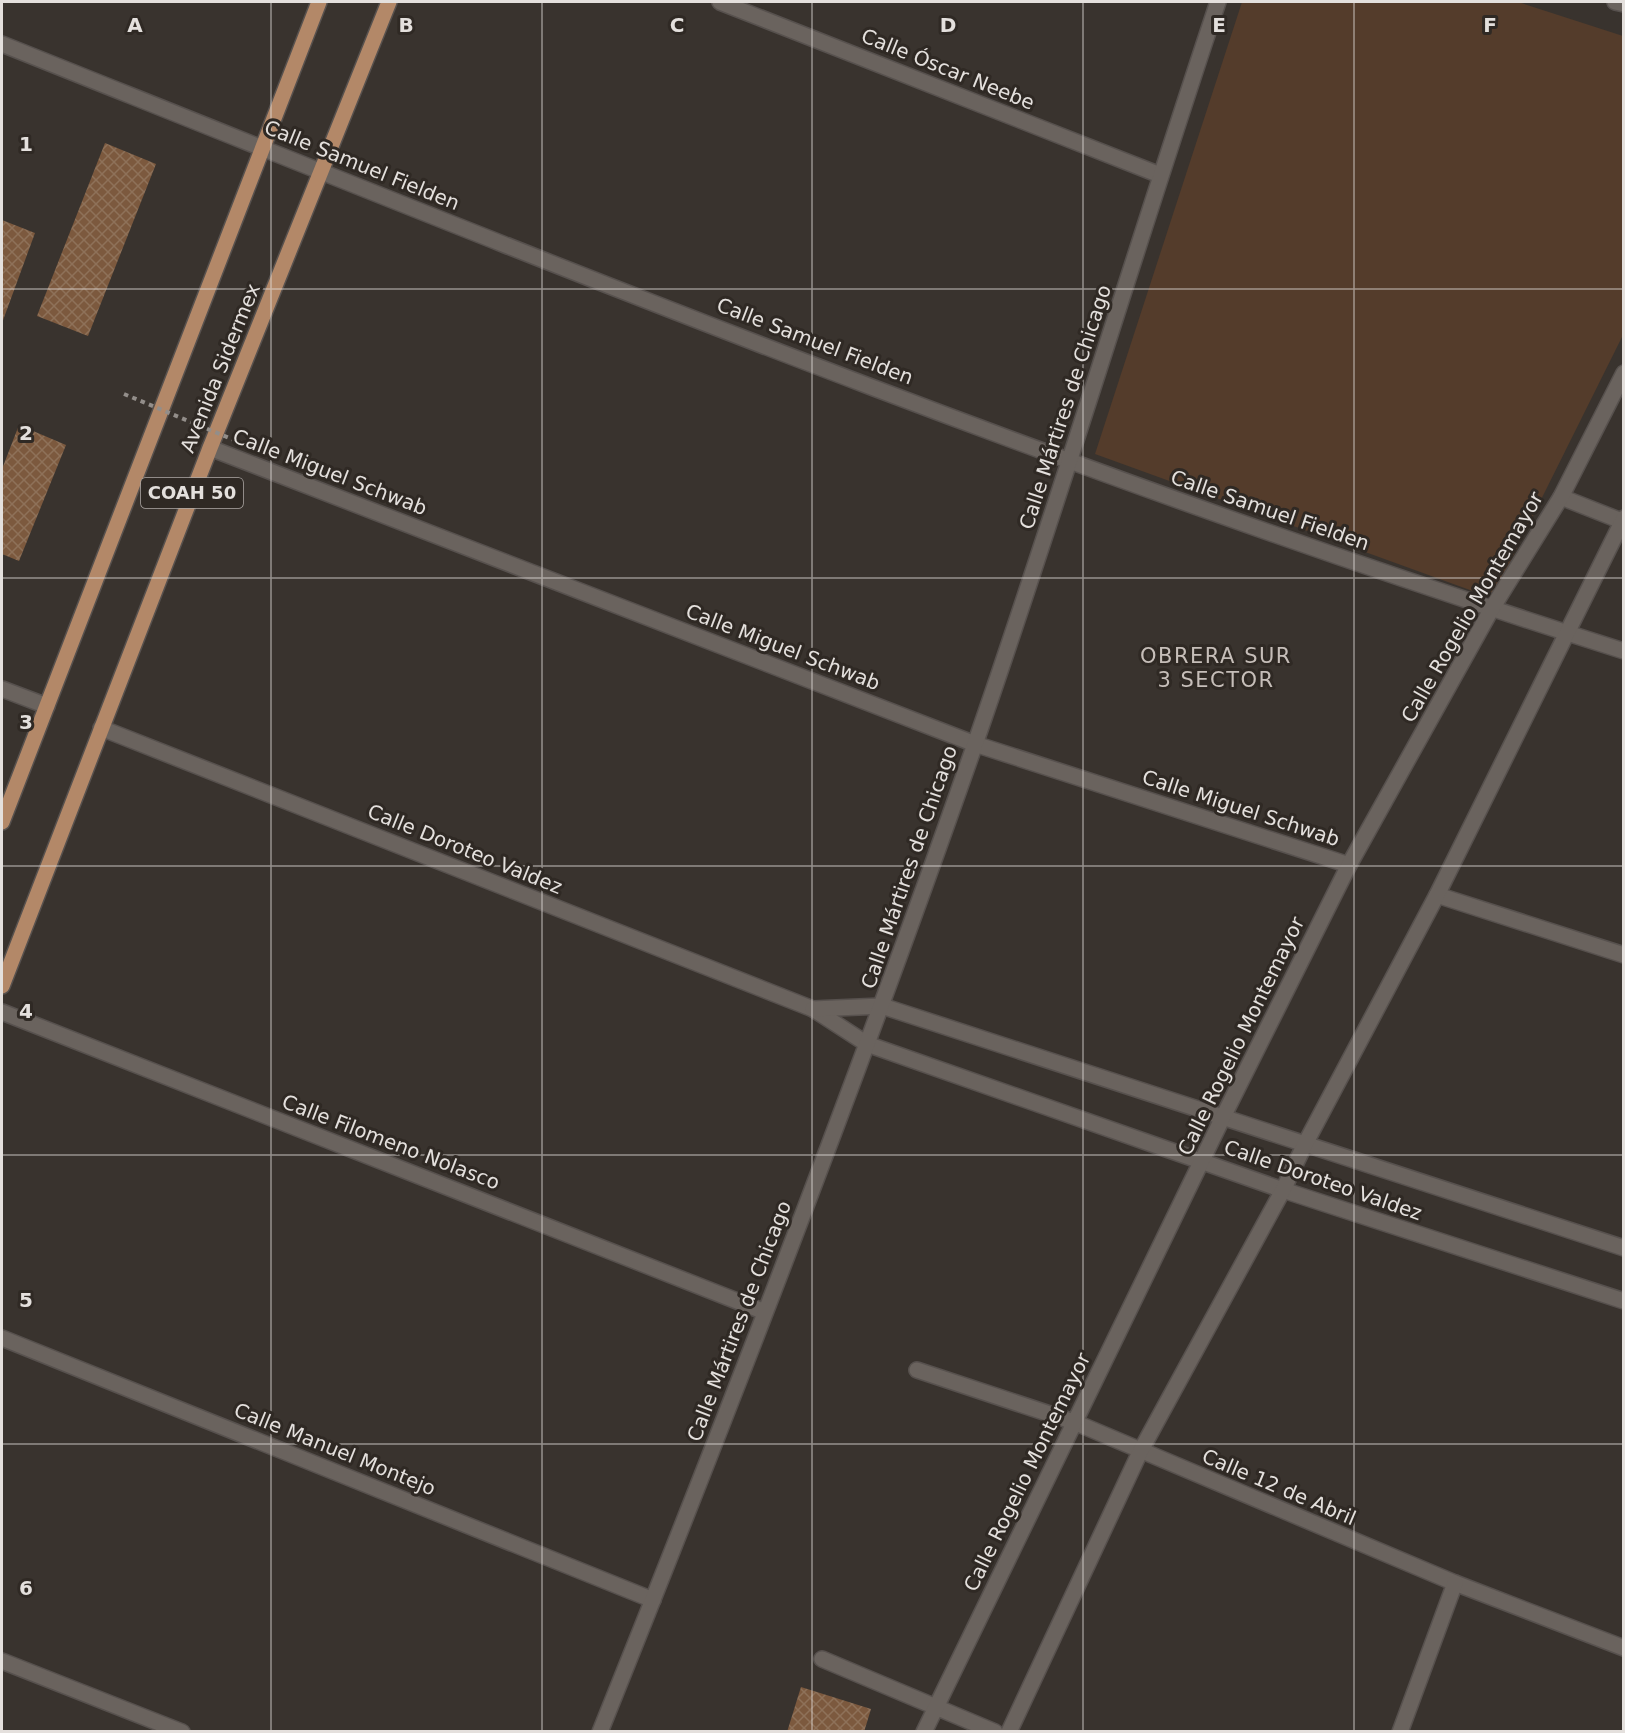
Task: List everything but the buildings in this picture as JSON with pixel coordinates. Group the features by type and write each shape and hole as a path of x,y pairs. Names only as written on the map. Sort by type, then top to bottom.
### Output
{"main road":[{"name":"Avenida Sidermex","path":"2,822 319,2"},
{"name":"Avenida Sidermex","path":"2,986 210,448 322,174 389,2"}],"street":[{"name":"Calle Óscar Neebe","path":"720,2 1160,176"},
{"name":"Calle Mártires de Chicago","path":"600,1731 653,1600 882,1006 975,744 1071,462 1160,176 1218,2"},
{"path":"1615,2 1623,4"},
{"name":"Calle Samuel Fielden","path":"2,44 322,174 1071,462 1491,610 1623,651"},
{"name":"Calle Rogelio Montemayor","path":"924,1731 1222,1119 1350,866 1491,610 1561,496 1623,374"},
{"name":"Calle Miguel Schwab","path":"210,448 975,744 1350,866"},
{"path":"1009,1731 1140,1452 1283,1190 1437,895 1623,520 1561,496"},
{"path":"2,689 47,706"},
{"name":"Calle Doroteo Valdez","path":"101,728 813,1009 867,1044 1283,1190 1623,1301"},
{"path":"1437,895 1623,956"},
{"name":"Calle Doroteo Valdez","path":"813,1009 882,1006 1304,1146 1623,1248"},
{"name":"Calle Filomeno Nolasco","path":"2,1012 765,1312"},
{"name":"Calle Manuel Montejo","path":"2,1338 653,1600"},
{"name":"Calle 12 de Abril","path":"917,1370 1074,1422 1140,1452 1455,1582 1623,1648"},
{"path":"1400,1731 1455,1582"},
{"path":"822,1659 995,1731"},
{"path":"2,1660 182,1731"}],"path":[{"path":"124,394 265,453"}],"shaded area":[{"path":"1242,2 1518,2 1623,36 1623,335 1492,598 1095,454"}],"district":[{"name":"OBRERA SUR 3 SECTOR","path":"1216,668"}]}
